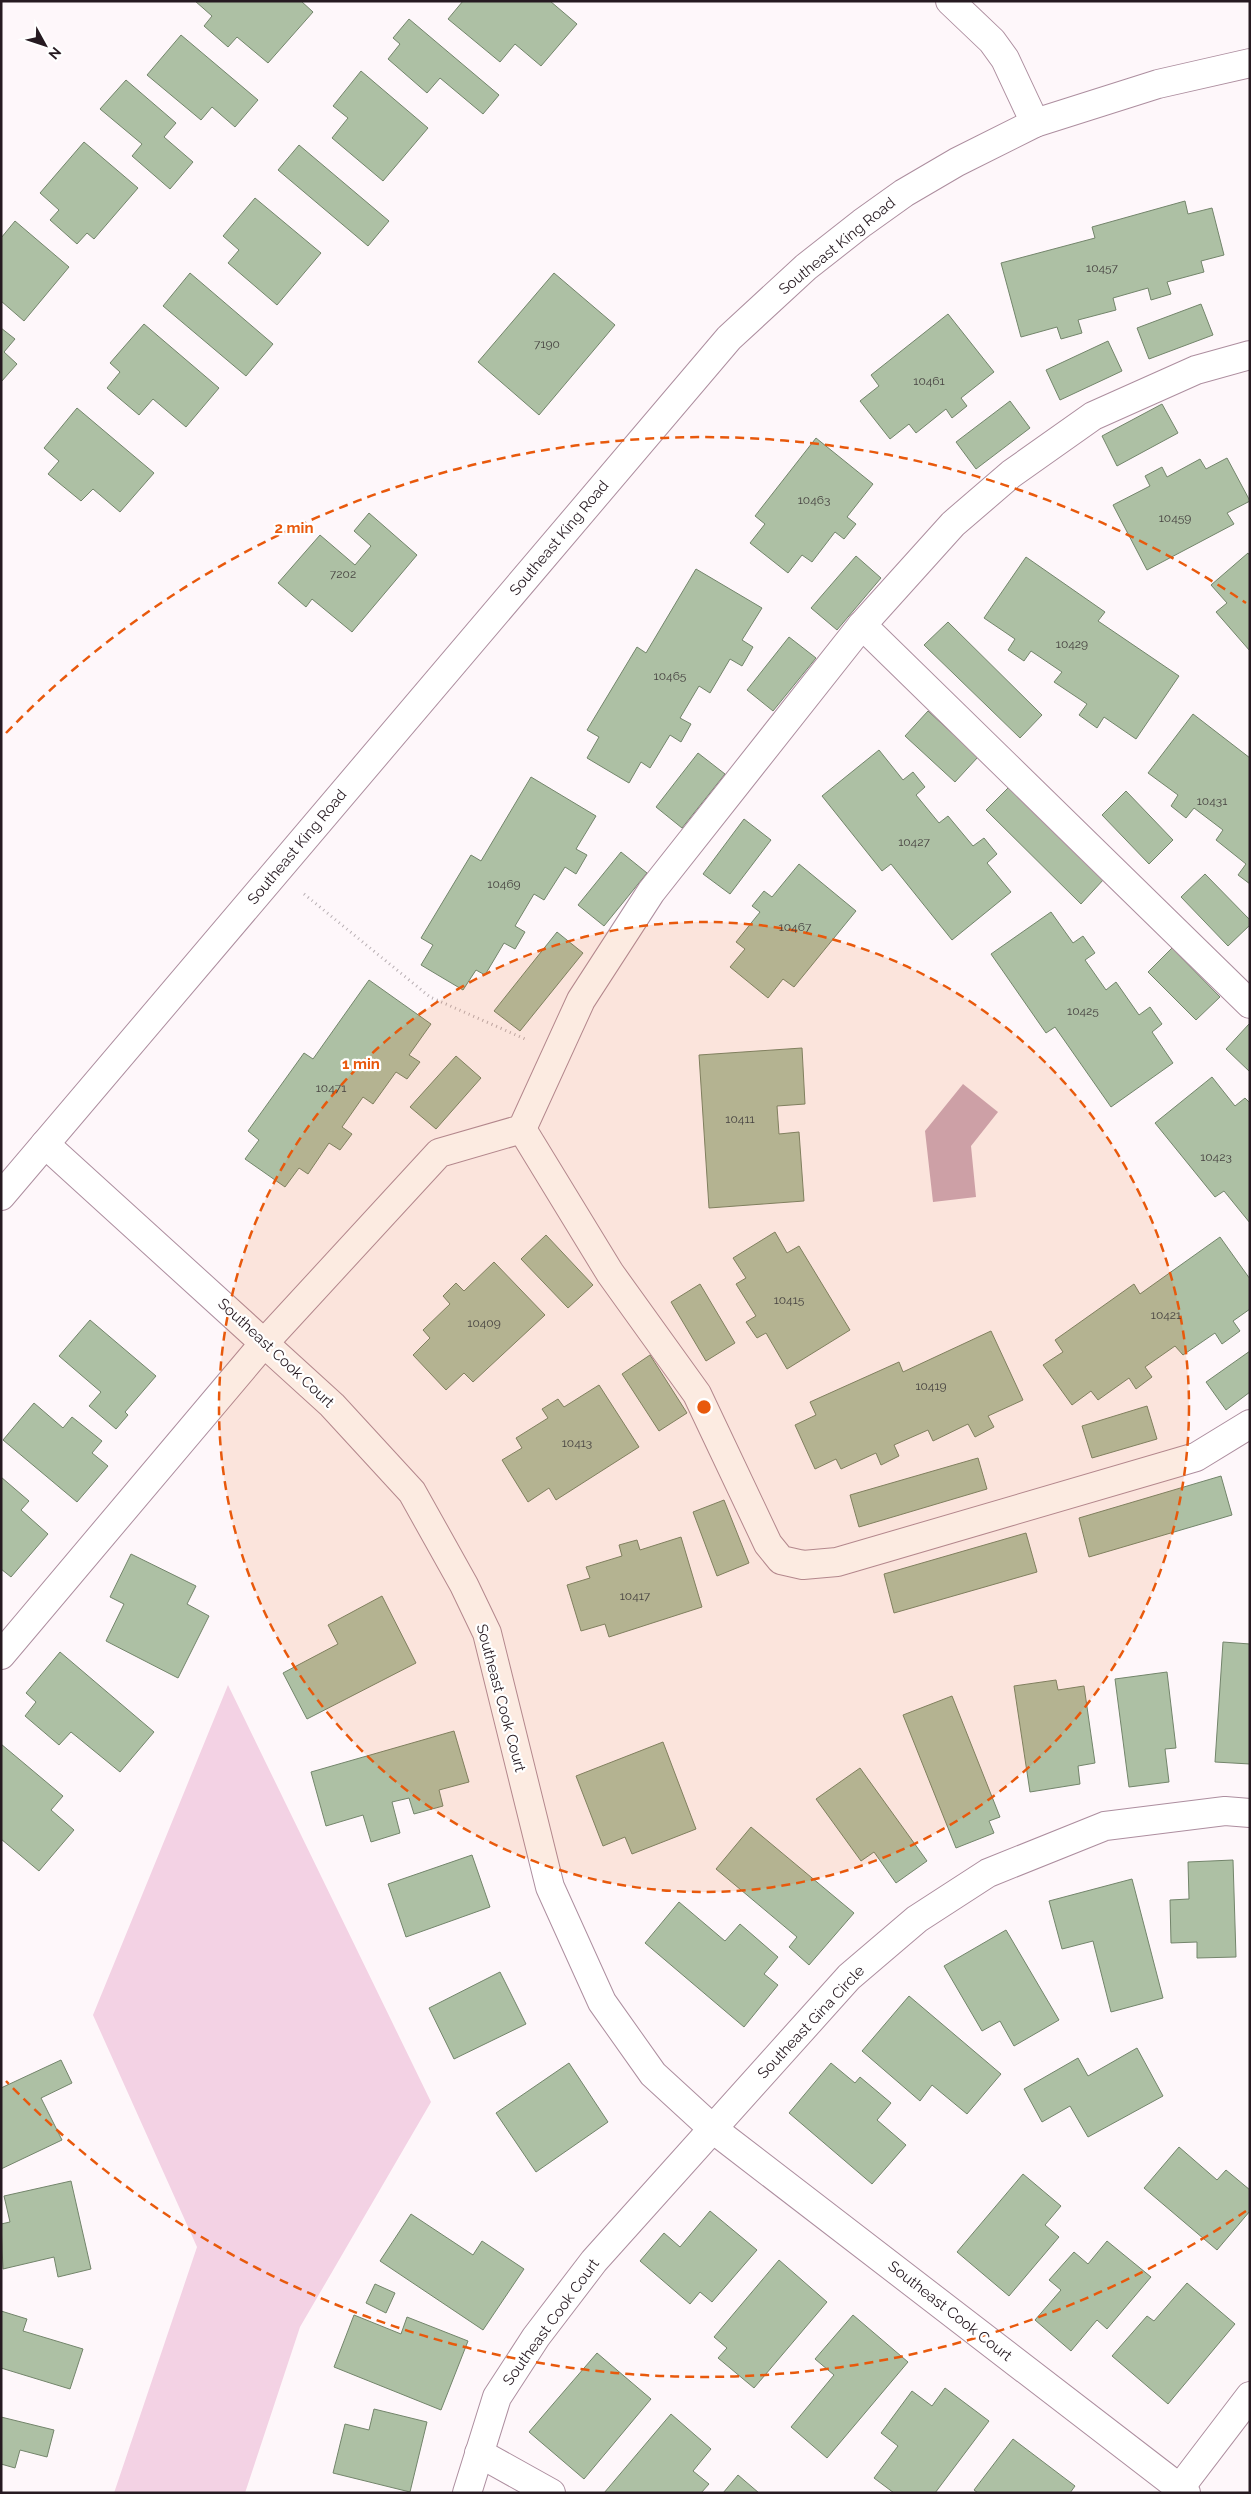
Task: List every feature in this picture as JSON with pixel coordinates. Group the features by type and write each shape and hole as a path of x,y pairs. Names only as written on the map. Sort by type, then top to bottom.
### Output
{"street":[{"path":"950,1 992,41 1005,59 1035,123"},
{"name":"Southeast King Road","path":"1,1196 729,338 806,267 904,193 957,162 1035,123 1158,84 1250,63"},
{"path":"1,1655 265,1342 439,1153 522,1129 581,1000 651,892 862,625 953,524 1011,474 1093,416 1196,370 1250,355"},
{"path":"862,625 1250,1004"},
{"path":"522,1129 610,1273 697,1394 768,1544 781,1560 802,1565 838,1562 1196,1457 1250,1424"},
{"name":"Southeast Cook Court","path":"45,1144 265,1342 332,1405 412,1492 443,1545 487,1633 550,1887 602,2002 653,2074 713,2129 1180,2491"},
{"name":"Southeast Gina Circle","path":"713,2129 849,1977 917,1919 988,1873 1105,1826 1225,1811 1250,1812"},
{"name":"Southeast Cook Court","path":"467,2493 497,2397 536,2337 594,2260 713,2129"},
{"path":"1180,2491 1250,2396"},
{"path":"479,2453 551,2493"}],"path":[{"path":"277,871 430,997 557,1052"}],"shaded area":[{"path":"963,1084 998,1112 971,1146 976,1197 933,1202 925,1131"},
{"path":"228,1685 431,2102 300,2327 245,2493 114,2493 197,2247 93,2015"}],"building":[{"path":"195,1 301,1 313,12 268,63 237,37 228,47 204,26 212,16"},
{"path":"463,1 550,1 577,24 541,66 515,44 500,62 448,19"},
{"path":"409,19 499,95 483,114 440,78 427,93 388,59 400,44 393,38"},
{"path":"181,35 258,100 235,127 212,107 201,120 147,75"},
{"path":"361,71 428,128 383,181 332,138 348,118 333,106"},
{"path":"126,80 176,123 164,137 193,162 170,189 132,156 142,144 100,109"},
{"path":"84,142 138,188 94,239 87,233 77,244 50,220 59,210 40,193"},
{"path":"299,145 389,221 368,246 278,170"},
{"path":"255,198 321,253 277,305 228,263 239,250 223,236"},
{"path":"1185,201 1188,214 1212,208 1224,255 1201,261 1204,272 1167,282 1171,294 1151,300 1148,288 1113,298 1116,310 1078,320 1082,333 1061,339 1057,327 1021,337 1001,263 1095,238 1092,227"},
{"path":"15,221 69,267 24,321 1,301 1,238"},
{"path":"190,273 273,344 246,376 163,306"},
{"path":"554,273 615,325 539,415 478,362"},
{"path":"1201,304 1213,335 1149,359 1137,328"},
{"path":"948,314 994,372 961,398 967,406 952,418 946,409 916,433 909,424 890,439 860,401 879,386 871,375"},
{"path":"144,324 219,388 186,427 153,399 139,415 107,388 120,372 110,363"},
{"path":"1,328 15,339 4,352 17,364 1,382"},
{"path":"1108,341 1122,371 1060,400 1046,370"},
{"path":"1010,401 1030,428 976,469 956,442"},
{"path":"1162,404 1178,433 1117,466 1102,436"},
{"path":"77,408 154,473 120,512 93,489 81,501 48,474 59,461 44,448"},
{"path":"816,438 873,484 847,517 856,524 844,539 835,532 812,562 802,555 788,573 750,543 765,524 755,516"},
{"path":"1227,458 1250,501 1227,513 1234,524 1147,570 1113,505 1150,486 1145,476 1162,467 1167,477 1200,459 1206,469"},
{"path":"369,513 417,555 352,632 312,599 306,607 278,583 320,535 355,565 371,546 354,531"},
{"path":"1248,553 1250,556 1250,651 1216,612 1227,603 1211,585"},
{"path":"856,556 881,578 837,630 811,608"},
{"path":"1026,557 1105,612 1098,621 1179,676 1136,739 1104,717 1097,728 1079,715 1087,704 1054,682 1062,672 1031,651 1024,661 1008,650 1015,639 984,618"},
{"path":"696,569 762,608 742,640 753,647 742,666 730,659 710,693 699,686 680,718 691,724 681,742 670,735 650,768 641,762 629,783 587,758 599,737 587,730 637,647 646,653"},
{"path":"948,622 1042,715 1020,738 924,645"},
{"path":"789,637 816,658 773,711 747,690"},
{"path":"928,711 978,757 955,782 905,736"},
{"path":"1193,714 1250,758 1250,884 1238,875 1246,864 1216,840 1223,830 1194,808 1186,818 1171,806 1178,795 1148,773"},
{"path":"879,750 903,780 913,772 925,787 916,795 939,823 948,816 973,846 984,838 997,854 987,863 1011,892 952,940 891,864 882,871 822,796"},
{"path":"698,753 725,774 682,828 656,807"},
{"path":"531,777 596,816 576,849 587,855 576,874 565,867 544,900 534,894 515,926 525,932 515,949 504,943 485,975 476,970 463,990 421,965 433,945 421,938 471,855 481,861"},
{"path":"1009,787 1104,879 1081,904 986,810"},
{"path":"1126,791 1173,840 1149,864 1102,815"},
{"path":"744,819 771,840 730,894 703,874"},
{"path":"621,852 647,873 604,926 578,905"},
{"path":"799,864 856,911 794,987 783,979 768,998 730,967 745,949 736,942 760,912 752,906 764,891 772,897"},
{"path":"1205,874 1250,920 1250,925 1228,946 1181,897"},
{"path":"1051,912 1073,943 1083,936 1095,953 1085,960 1106,990 1116,982 1139,1015 1150,1007 1162,1024 1152,1032 1173,1063 1111,1107 1055,1027 1046,1033 991,954"},
{"path":"557,932 583,953 520,1031 494,1011"},
{"path":"1172,948 1220,997 1196,1020 1148,972"},
{"path":"369,980 431,1024 409,1055 420,1062 407,1079 396,1072 373,1104 363,1097 342,1127 352,1134 340,1150 329,1143 308,1174 299,1168 285,1187 245,1159 259,1140 248,1131 304,1053 313,1059"},
{"path":"1250,1025 1250,1072 1226,1049"},
{"path":"802,1048 805,1104 777,1106 779,1134 799,1132 804,1201 709,1208 699,1055"},
{"path":"456,1056 481,1078 436,1129 410,1107"},
{"path":"1212,1077 1235,1106 1245,1098 1250,1103 1250,1223 1224,1191 1215,1197 1155,1123"},
{"path":"775,1232 787,1253 799,1246 850,1330 787,1369 766,1333 757,1338 746,1322 756,1316 736,1284 746,1278 733,1258"},
{"path":"546,1235 593,1285 568,1308 521,1259"},
{"path":"1220,1237 1250,1279 1250,1309 1233,1321 1240,1331 1222,1344 1215,1333 1183,1355 1175,1346 1145,1367 1152,1377 1136,1389 1129,1378 1098,1400 1091,1391 1072,1405 1043,1365 1063,1352 1055,1340 1134,1284 1140,1294"},
{"path":"494,1262 545,1315 473,1382 464,1373 446,1390 413,1355 430,1338 423,1330 450,1304 443,1296 456,1283 464,1291"},
{"path":"700,1284 735,1343 706,1361 671,1302"},
{"path":"90,1320 156,1376 125,1412 128,1415 116,1429 89,1406 101,1392 59,1356"},
{"path":"991,1331 1023,1400 988,1416 994,1427 975,1437 968,1424 933,1441 928,1430 894,1445 899,1456 881,1465 876,1453 841,1469 836,1459 815,1469 795,1425 816,1415 810,1402 899,1362 903,1372"},
{"path":"1250,1351 1250,1392 1226,1410 1206,1382"},
{"path":"650,1355 687,1413 659,1431 622,1374"},
{"path":"599,1385 639,1447 556,1500 549,1488 528,1502 502,1460 522,1448 516,1438 548,1418 542,1409 558,1399 564,1407"},
{"path":"34,1403 63,1428 72,1417 102,1441 92,1453 108,1466 77,1502 3,1440"},
{"path":"1147,1406 1157,1439 1092,1458 1082,1426"},
{"path":"978,1458 987,1489 859,1527 850,1495"},
{"path":"1221,1476 1232,1515 1089,1557 1079,1518"},
{"path":"1,1477 29,1501 21,1510 48,1534 11,1577 1,1569"},
{"path":"724,1500 749,1563 717,1576 693,1512"},
{"path":"1026,1533 1037,1572 894,1613 884,1574"},
{"path":"681,1537 702,1607 609,1637 605,1624 581,1631 567,1585 590,1578 586,1567 622,1556 619,1545 637,1540 640,1550"},
{"path":"131,1554 196,1586 187,1604 209,1616 178,1678 106,1641 124,1604 110,1597"},
{"path":"382,1596 416,1663 307,1719 283,1673 338,1644 328,1625"},
{"path":"1223,1642 1250,1644 1250,1764 1215,1762"},
{"path":"60,1652 154,1732 120,1772 71,1732 59,1745 25,1716 36,1702 26,1693"},
{"path":"1167,1672 1176,1748 1165,1749 1169,1782 1129,1787 1115,1679"},
{"path":"1056,1680 1058,1690 1084,1686 1095,1763 1078,1766 1080,1784 1030,1792 1014,1686"},
{"path":"952,1696 1000,1817 989,1821 994,1833 956,1848 903,1715"},
{"path":"454,1731 469,1782 439,1790 443,1806 414,1814 409,1798 392,1802 400,1833 371,1842 363,1815 326,1826 311,1772"},
{"path":"663,1742 696,1829 632,1854 625,1837 603,1846 576,1776"},
{"path":"1,1744 63,1796 51,1810 74,1830 39,1871 1,1839"},
{"path":"860,1768 927,1861 896,1883 874,1852 861,1861 816,1799"},
{"path":"751,1827 854,1913 809,1965 789,1947 797,1937 716,1869"},
{"path":"472,1855 490,1907 406,1937 388,1884"},
{"path":"1233,1860 1236,1957 1197,1958 1197,1942 1171,1943 1170,1900 1189,1899 1188,1862"},
{"path":"1132,1879 1163,1998 1111,2012 1093,1941 1062,1949 1049,1901"},
{"path":"679,1902 725,1941 740,1924 778,1957 764,1974 778,1985 744,2027 645,1943"},
{"path":"1006,1930 1059,2020 1014,2046 1000,2021 982,2031 944,1966"},
{"path":"500,1972 526,2024 454,2059 429,2008"},
{"path":"909,1996 1001,2074 967,2114 932,2085 920,2101 862,2051"},
{"path":"1137,2048 1163,2096 1088,2137 1070,2106 1042,2122 1024,2089 1078,2058 1088,2076"},
{"path":"61,2060 72,2083 41,2098 62,2140 1,2169 1,2088"},
{"path":"569,2063 608,2122 536,2172 496,2113"},
{"path":"831,2063 855,2083 860,2077 891,2103 877,2120 906,2145 872,2184 789,2113"},
{"path":"1179,2147 1217,2180 1226,2170 1250,2190 1250,2211 1217,2250 1144,2188"},
{"path":"1023,2174 1061,2206 1045,2225 1059,2237 1009,2296 957,2252"},
{"path":"71,2181 91,2269 58,2277 54,2257 3,2269 1,2224 10,2222 4,2196"},
{"path":"710,2211 757,2250 712,2302 700,2292 690,2304 640,2261 664,2233 680,2247"},
{"path":"411,2214 473,2255 482,2241 524,2269 483,2330 380,2261"},
{"path":"1107,2241 1151,2277 1107,2329 1097,2320 1071,2351 1035,2320 1061,2290 1049,2280 1074,2252 1088,2264"},
{"path":"779,2260 827,2302 754,2388 718,2358 727,2348 714,2337"},
{"path":"1187,2283 1235,2324 1168,2404 1112,2356 1147,2316 1154,2321"},
{"path":"375,2284 395,2293 386,2313 366,2303"},
{"path":"1,2311 27,2319 23,2331 83,2349 70,2389 1,2368"},
{"path":"354,2315 401,2334 407,2317 468,2341 441,2410 334,2367"},
{"path":"853,2315 908,2362 827,2458 791,2427 834,2375 815,2359"},
{"path":"597,2353 651,2399 584,2479 529,2432"},
{"path":"945,2388 989,2421 935,2493 894,2493 874,2478 898,2446 881,2433 912,2391 932,2406"},
{"path":"374,2409 427,2422 410,2492 333,2473 345,2424 369,2430"},
{"path":"671,2414 711,2449 693,2471 709,2484 701,2493 604,2493"},
{"path":"1,2417 54,2430 47,2457 20,2450 15,2468 1,2464"},
{"path":"1013,2439 1075,2486 1070,2493 978,2493 974,2490"},
{"path":"738,2475 759,2493 723,2493"}]}
